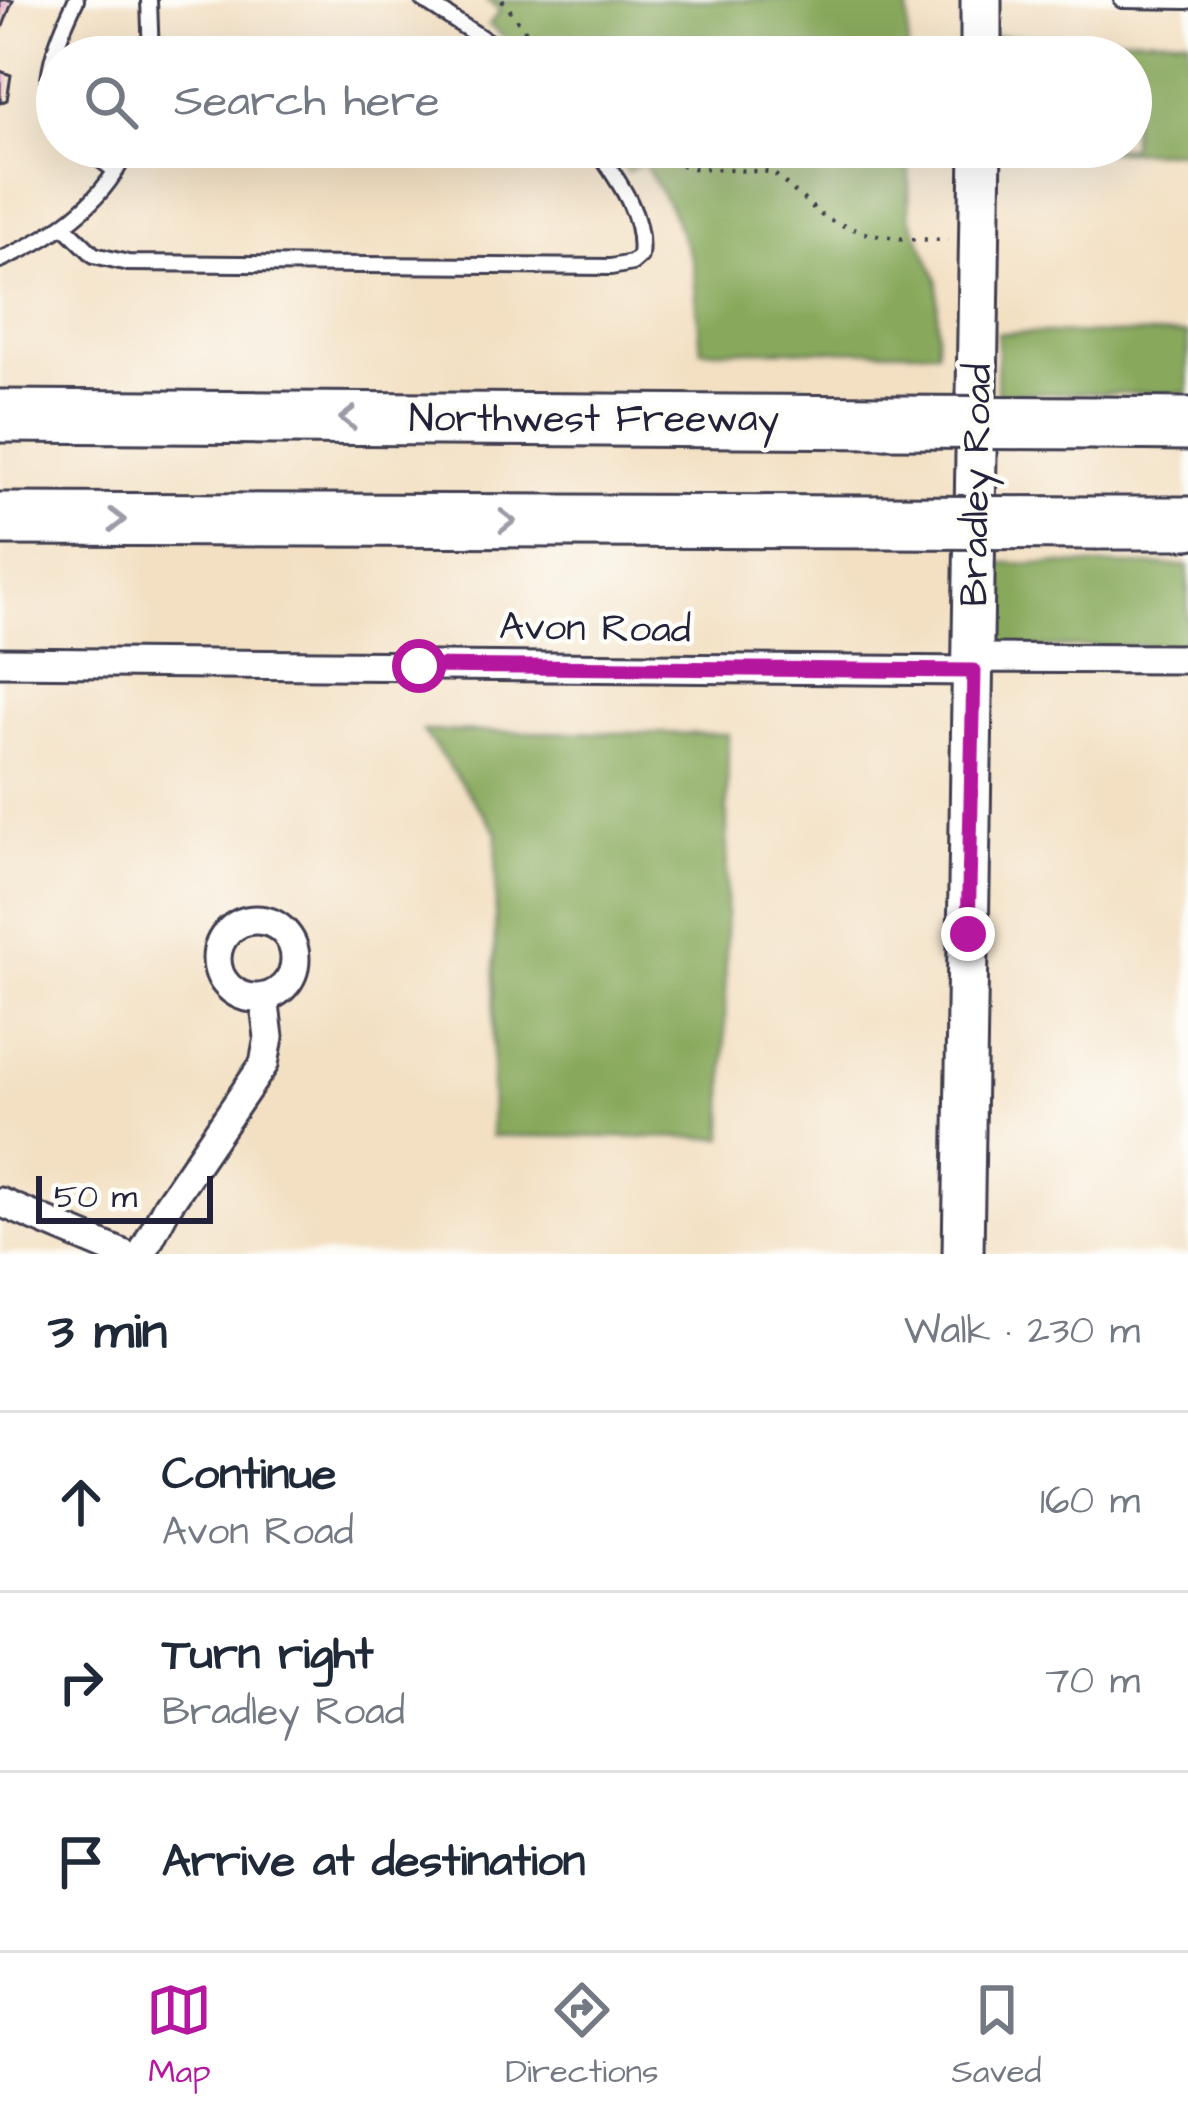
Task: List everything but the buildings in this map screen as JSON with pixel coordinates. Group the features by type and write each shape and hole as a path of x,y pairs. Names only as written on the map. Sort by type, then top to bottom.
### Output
{"highway":[{"name":"Northwest Freeway","path":"0,416 1188,424"},
{"path":"0,519 1188,523"}],"street":[{"path":"981,0 981,36"},
{"name":"Bradley Road","path":"963,1254 981,168"},
{"name":"Avon Road","path":"0,662 974,665 1188,659"},
{"path":"142,1254 166,1206 264,1064 269,1024 264,998"},
{"path":"0,1202 122,1254"}],"lane":[{"path":"64,36 76,0"},
{"path":"149,0 151,36"},
{"path":"423,0 479,36"},
{"path":"1122,0 1188,2"},
{"path":"112,168 116,171"},
{"path":"0,260 64,227 118,168"},
{"path":"64,227 94,255 128,263 611,267 632,263 640,256 640,226 609,168"}],"path":[{"path":"502,0 530,36"},
{"path":"693,168 772,172 826,218 864,233 951,240"}],"green space":[{"path":"486,0 908,0 908,36 502,36 489,25 500,10"},
{"path":"1152,38 1188,38 1188,152 1152,152"},
{"path":"647,168 909,168 909,215 938,282 937,351 701,350 693,263"},
{"path":"998,333 1188,334 1188,393 997,393"},
{"path":"999,563 1188,566 1188,645 998,648"},
{"path":"423,731 728,734 724,1138 491,1136 497,832"}],"route":[{"path":"419,666 974,671 968,934"}]}
